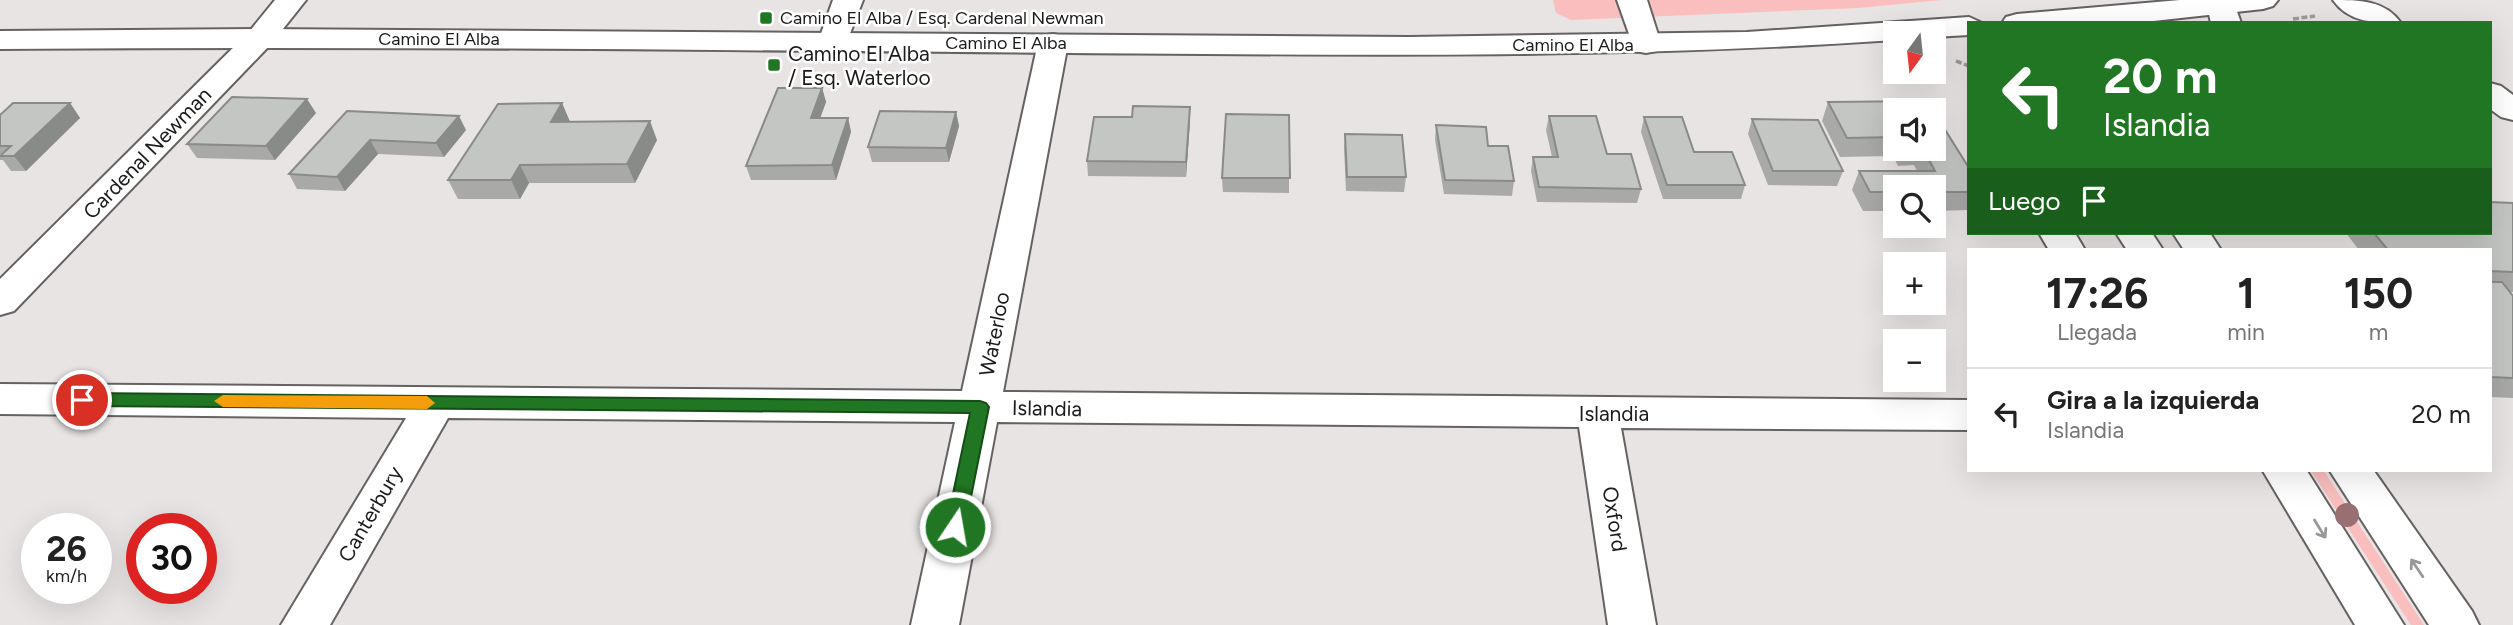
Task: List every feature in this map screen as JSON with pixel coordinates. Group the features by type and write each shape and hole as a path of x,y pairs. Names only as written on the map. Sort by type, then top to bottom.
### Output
{"street":[{"name":"Cardenal Newman","path":"0,302 260,38 291,0"},
{"path":"833,42 848,0"},
{"path":"1632,0 1646,44"},
{"path":"2049,21 2231,8 2263,0"},
{"path":"2348,0 2383,21"},
{"name":"Camino El Alba","path":"0,40 260,38 1646,44 1747,41 1967,26"},
{"name":"Waterloo","path":"935,625 1053,43"},
{"path":"2492,94 2513,110"},
{"name":"Islandia","path":"0,399 1967,415"},
{"name":"Canterbury","path":"305,625 436,403"},
{"name":"Oxford","path":"1598,413 1632,625"},
{"path":"2285,472 2380,625"},
{"path":"2352,472 2455,625"}],"shaded area":[{"path":"1553,0 1942,0 1858,8 1571,20 1556,13"},
{"path":"2312,472 2325,472 2424,625 2411,625"}],"building":[{"path":"778,88 822,88 811,118 848,118 832,165 746,166"},
{"path":"232,97 307,99 266,146 187,144"},
{"path":"1883,101 1883,137 1847,138 1828,102"},
{"path":"13,103 70,103 14,156 0,156 11,146 0,146 0,115"},
{"path":"562,103 551,122 650,121 627,164 520,165 511,180 448,180 498,104"},
{"path":"1133,106 1190,107 1186,162 1087,161 1094,117 1132,117"},
{"path":"347,111 459,116 436,143 370,140 337,177 289,174"},
{"path":"880,111 956,112 946,148 868,147"},
{"path":"1226,114 1289,115 1290,178 1222,178"},
{"path":"1549,116 1596,116 1607,154 1631,154 1641,189 1539,187 1533,157 1558,157"},
{"path":"1644,117 1682,117 1694,152 1732,152 1745,185 1667,185"},
{"path":"1752,119 1818,120 1843,171 1773,171"},
{"path":"1436,125 1486,127 1488,146 1508,146 1514,181 1445,180"},
{"path":"1946,131 1967,165 1967,192 1946,192 1946,175 1883,175 1883,192 1870,192 1859,171 1935,171 1930,161 1946,161"},
{"path":"1345,134 1402,135 1406,177 1347,177"},
{"path":"2492,202 2513,203 2513,272 2492,271 2492,248 2386,248 2376,235 2492,235"},
{"path":"2492,282 2502,282 2513,296 2513,378 2492,377"}],"slow traffic":[{"path":"223,401 427,403"}],"place":[{"name":"Camino El Alba / Esq. Cardenal Newman","path":"766,18"},
{"name":"Camino El Alba / Esq. Waterloo","path":"774,65"}],"route":[{"path":"82,400 980,407 955,527"}]}
